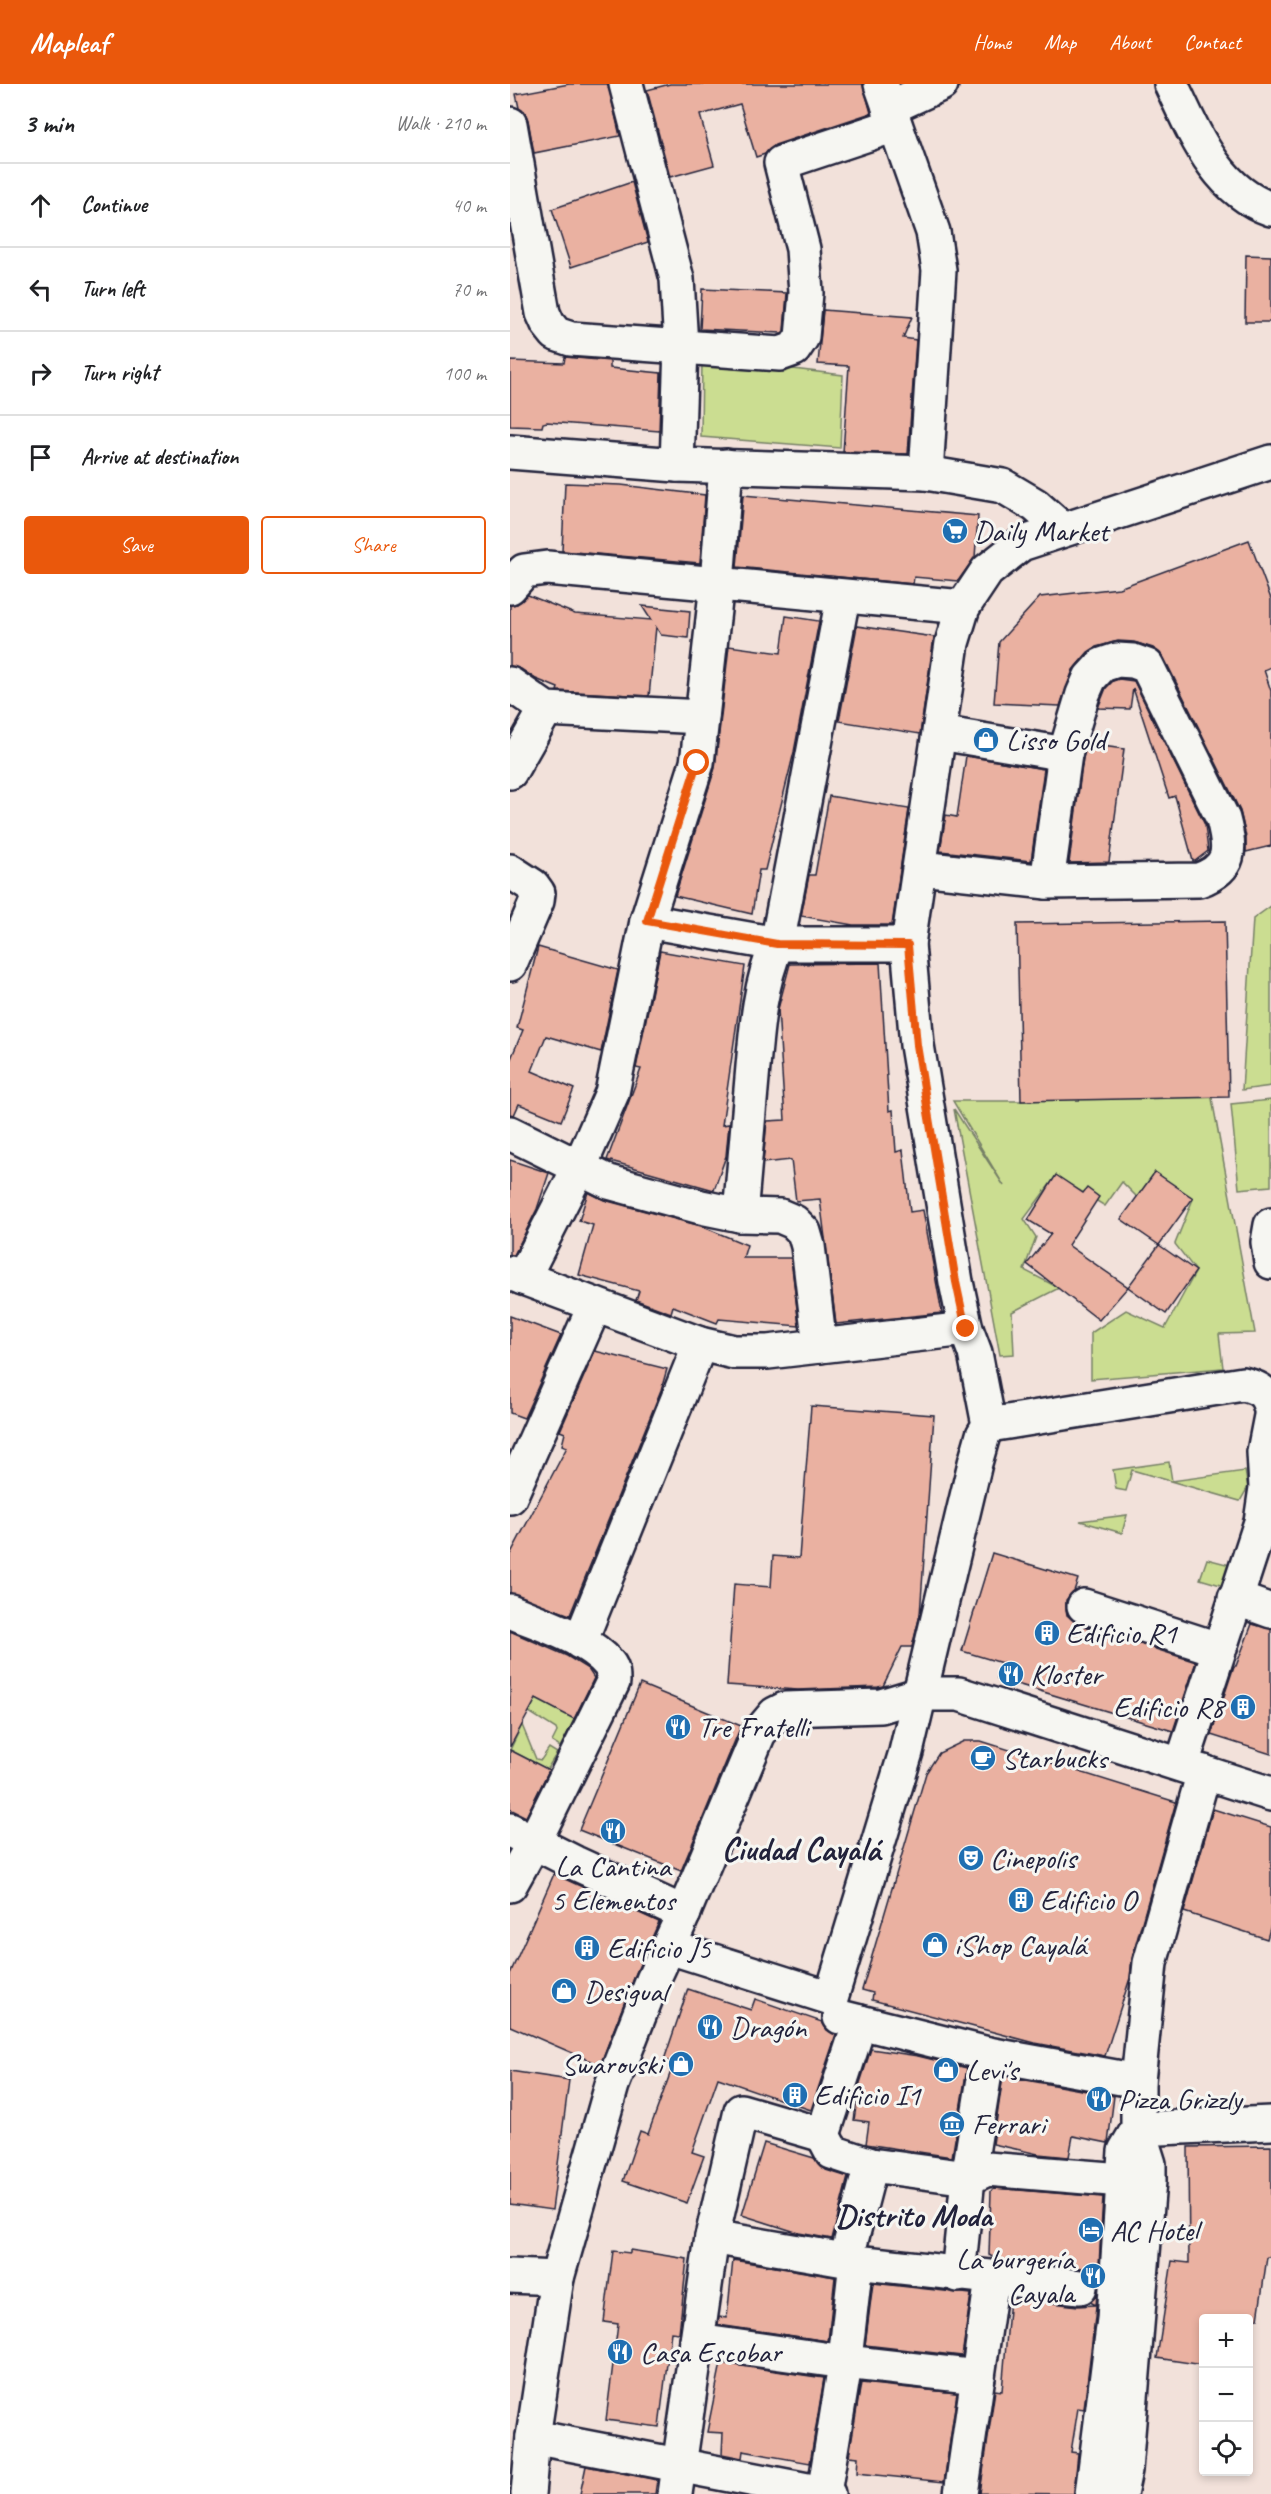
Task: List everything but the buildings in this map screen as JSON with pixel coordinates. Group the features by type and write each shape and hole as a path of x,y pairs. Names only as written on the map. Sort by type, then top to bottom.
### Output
{"street":[{"path":"626,84 678,279 681,346 677,465"},
{"path":"510,124 539,295 548,324 556,334 571,339 780,354 794,349 802,337 806,293 803,249 781,164 889,105 941,84"},
{"path":"1171,84 1203,149 1224,178 1245,197 1271,209"},
{"path":"889,105 933,232 939,270 926,473"},
{"path":"510,452 677,465 926,473 1003,486 1035,505 1062,529"},
{"path":"989,1425 975,1353 966,1329 956,1282 917,1045 908,945 952,643 963,607 987,571 1021,544 1271,462"},
{"path":"726,466 717,582 697,763 647,921 612,1093 579,1168 516,1276 700,1344 734,1353 768,1353 966,1329"},
{"path":"510,587 524,571 535,568 717,582 843,597 963,607"},
{"path":"740,1215 755,1044 768,963 777,944 843,597"},
{"path":"921,868 1047,882 1199,880 1220,870 1227,860 1228,839 1223,819 1147,666 1132,661 1117,660 1101,665 1090,678 1065,754 1047,882"},
{"path":"510,684 546,709 702,717"},
{"path":"510,772 546,709"},
{"path":"940,733 1065,754"},
{"path":"510,871 533,886 538,893 537,901 510,964"},
{"path":"647,921 777,944 908,945"},
{"path":"510,1132 609,1182 701,1207 740,1215 780,1216 794,1222 804,1232 808,1246 820,1346"},
{"path":"1271,1225 1268,1242 1271,1262"},
{"path":"510,1497 595,1305"},
{"path":"580,1642 700,1344"},
{"path":"831,1998 906,1752 961,1517 982,1435 989,1425 1243,1384 1262,1390 1268,1398 1271,1410"},
{"path":"1120,2494 1125,2470 1109,2288 1149,2181 1149,2164 1138,2129 1138,2081 1150,1963 1218,1648 1235,1598 1264,1537 1261,1522 1268,1488 1264,1452 1270,1431 1271,1416"},
{"path":"1235,1598 1271,1611"},
{"path":"1084,1606 1218,1648"},
{"path":"510,1611 580,1642 609,1664 613,1682 522,1836 510,1885"},
{"path":"528,2494 533,2437 557,2278 612,2085 652,1980 684,1913 759,1733 775,1714 785,1709 881,1706 921,1694 959,1694 1271,1794"},
{"path":"522,1836 684,1913"},
{"path":"669,1947 831,1998 837,2008 837,2017 988,2054 1138,2081"},
{"path":"823,2135 860,2022"},
{"path":"958,2275 968,2178 988,2054"},
{"path":"677,2480 712,2237 741,2110 823,2135 832,2152 871,2165 968,2178 987,2169 1122,2180"},
{"path":"1138,2129 1271,2123"},
{"path":"1092,2494 1109,2288 1125,2151 1138,2129"},
{"path":"533,2437 677,2480 826,2494 845,2362 851,2261 871,2165"},
{"path":"712,2237 851,2261 958,2275 1109,2288"},
{"path":"510,2276 557,2278"},
{"path":"961,2494 992,2279"},
{"path":"697,2341 845,2362 978,2377"}],"green space":[{"path":"702,358 843,375 840,448 701,437"},
{"path":"1271,906 1271,1086 1242,1090 1253,919"},
{"path":"1211,1093 1255,1333 1219,1334 1223,1368 1091,1379 1091,1333 1126,1310 1165,1328 1196,1271 1175,1244 1193,1199 1155,1172 1137,1197 1122,1182 1105,1206 1056,1176 1024,1219 1036,1237 1024,1270 1059,1288 1012,1312 1014,1354 1000,1355 954,1109 1004,1186 953,1101 1021,1101"},
{"path":"1271,1100 1271,1186 1239,1189 1231,1104"},
{"path":"1169,1462 1172,1481 1245,1471 1248,1487 1240,1501 1132,1470 1126,1491 1116,1489 1113,1470"},
{"path":"1127,1515 1122,1533 1080,1521"},
{"path":"1207,1559 1230,1565 1224,1586 1200,1579"},
{"path":"536,1699 575,1719 560,1747 552,1742 557,1732 556,1729 529,1712"},
{"path":"522,1725 536,1759 541,1760 549,1748 557,1753 547,1769 510,1750"}],"place":[{"name":"Daily Market","path":"955,531"},
{"name":"Lisso Gold","path":"986,740"},
{"name":"Edificio R1","path":"1047,1633"},
{"name":"Kloster","path":"1011,1674"},
{"name":"Edificio R8","path":"1243,1707"},
{"name":"Tre Fratelli","path":"678,1727"},
{"name":"Starbucks","path":"983,1758"},
{"name":"La Cantina 5 Elementos","path":"613,1831"},
{"name":"Cinepolis","path":"971,1858"},
{"name":"Edificio O","path":"1021,1900"},
{"name":"iShop Cayalá","path":"935,1945"},
{"name":"Edificio J5","path":"587,1948"},
{"name":"Desigual","path":"564,1991"},
{"name":"Dragón","path":"710,2027"},
{"name":"Swarovski","path":"681,2064"},
{"name":"Levi's","path":"946,2070"},
{"name":"Edificio I1","path":"795,2095"},
{"name":"Pizza Grizzly","path":"1099,2099"},
{"name":"Ferrari","path":"952,2124"},
{"name":"AC Hotel","path":"1091,2230"},
{"name":"La burgería Cayala","path":"1093,2276"},
{"name":"Casa Escobar","path":"620,2352"}],"district":[{"name":"Ciudad Cayalá","path":"801,1848"},
{"name":"Distrito Moda","path":"914,2215"}],"route":[{"path":"697,763 647,921 777,944 908,945 917,1045 956,1282 966,1329"}]}
